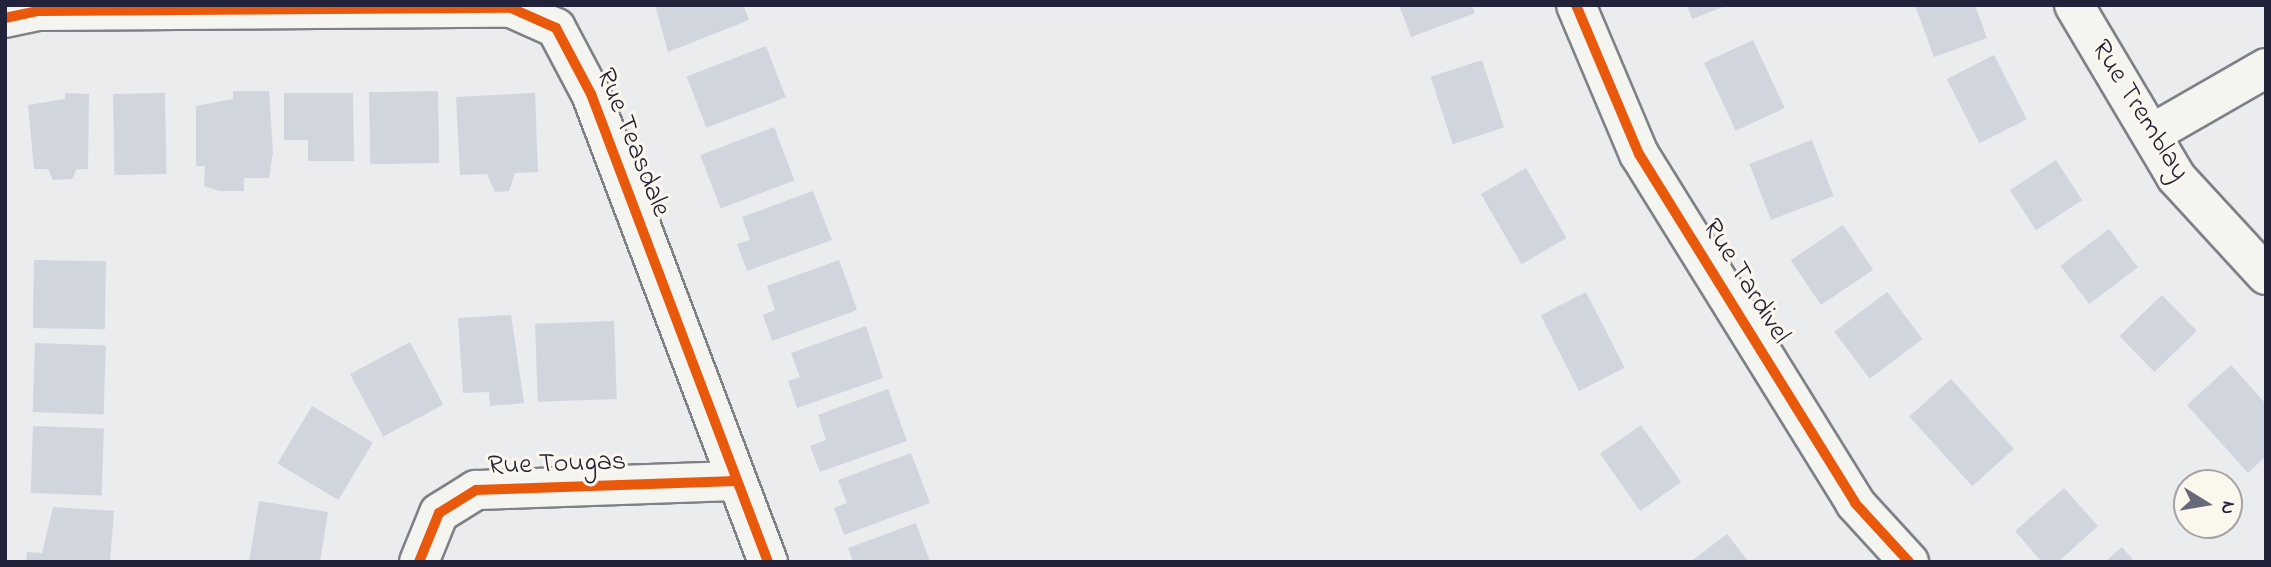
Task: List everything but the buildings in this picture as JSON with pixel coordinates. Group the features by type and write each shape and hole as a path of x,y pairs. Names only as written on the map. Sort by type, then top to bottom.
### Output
{"street":[{"name":"Rue Tardivel","path":"1576,5 1639,154 1855,503 1909,562"},
{"name":"Rue Tremblay","path":"2074,5 2153,133 2176,177 2266,275"},
{"name":"Rue Teasdale","path":"5,18 38,11 511,9 556,28 591,94 768,562"},
{"path":"2153,133 2266,68"},
{"name":"Rue Tougas","path":"419,562 439,513 476,490 736,481"}],"cycle path":[{"path":"1576,5 1639,154 1855,503 1909,562"},
{"path":"5,18 38,11 511,8 556,28 591,94 768,562"},
{"path":"419,562 439,513 476,490 736,481"}]}
